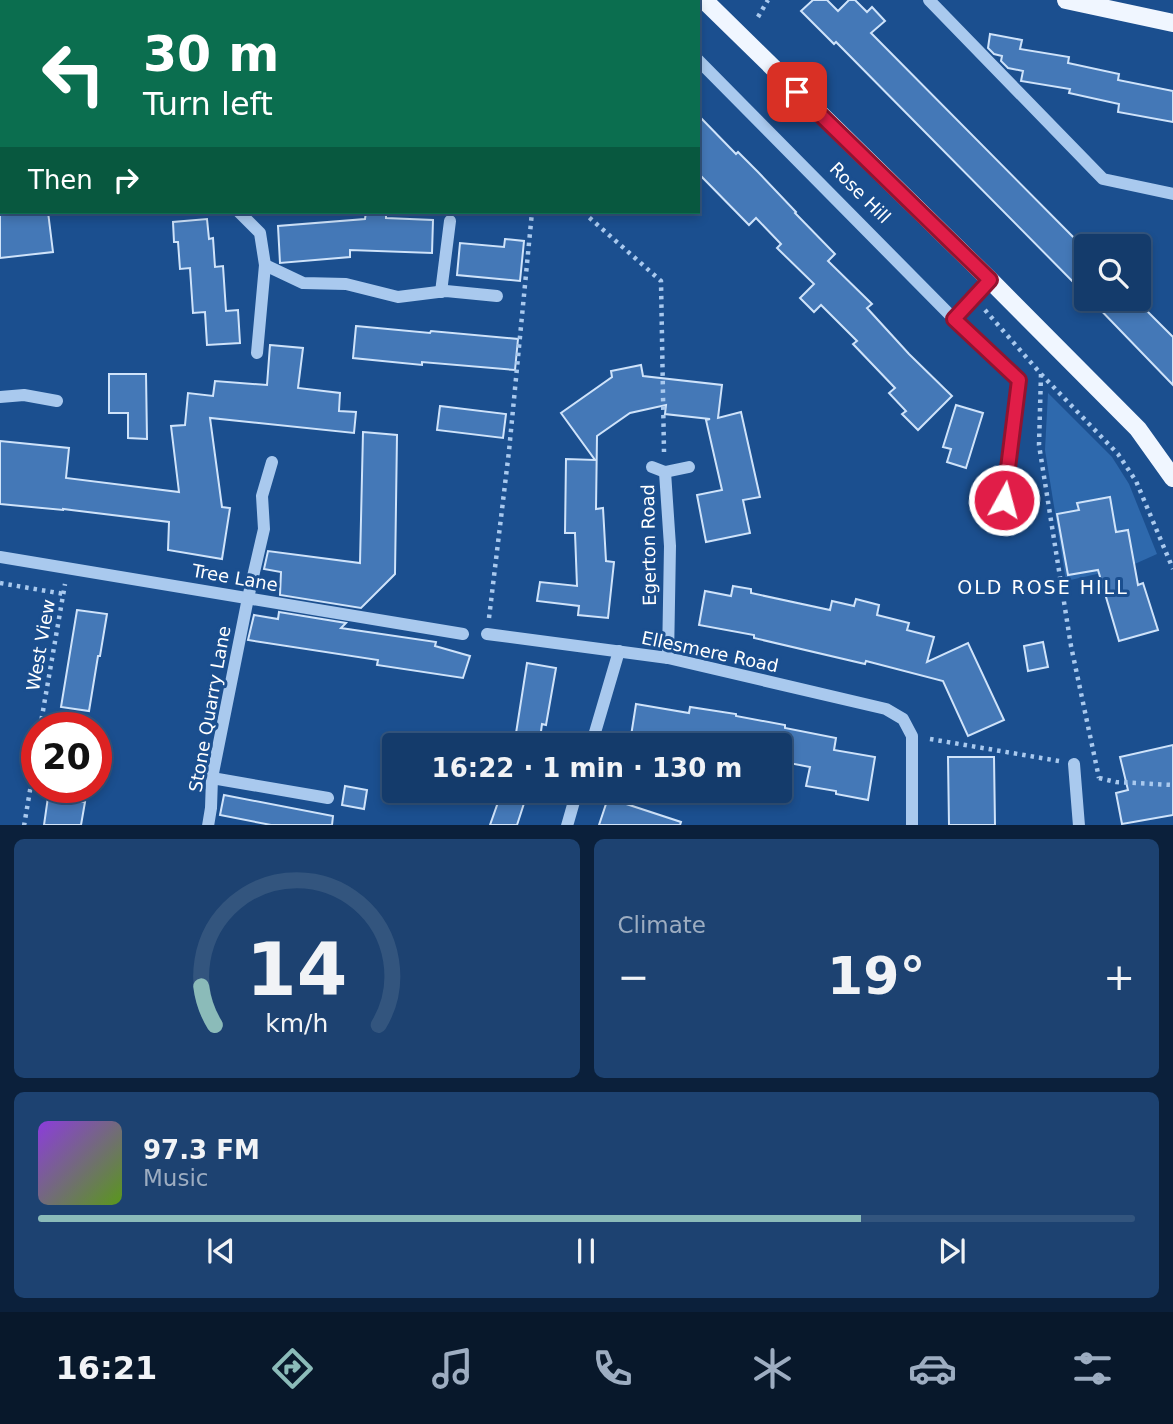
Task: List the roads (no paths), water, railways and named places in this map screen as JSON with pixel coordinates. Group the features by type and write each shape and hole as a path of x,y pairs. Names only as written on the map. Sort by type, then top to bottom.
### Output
{"main road":[{"name":"Rose Hill","path":"704,0 1138,429 1173,478"},
{"path":"1066,0 1173,23"}],"street":[{"path":"929,0 1103,179 1173,194"},
{"name":"Rose Hill","path":"700,62 954,319 1019,380 1004,500"},
{"path":"241,214 260,233 265,265 257,353"},
{"path":"441,292 450,222"},
{"path":"265,265 303,283 346,284 398,297 441,292 497,296"},
{"path":"954,319 990,280"},
{"path":"0,397 24,395 57,401"},
{"name":"Stone Quarry Lane","path":"208,825 212,778 264,529 262,496 272,461"},
{"name":"Egerton Road","path":"652,467 665,472 689,467"},
{"name":"Egerton Road","path":"665,472 670,546 668,658"},
{"name":"Tree Lane","path":"0,556 463,634"},
{"name":"Ellesmere Road","path":"487,634 668,658 886,709 903,719 912,736 912,825"},
{"path":"595,733 619,651"},
{"path":"1074,764 1079,825"},
{"path":"212,778 328,798"},
{"path":"566,825 573,803"}],"district":[{"name":"OLD ROSE HILL","path":"1043,587"}]}
